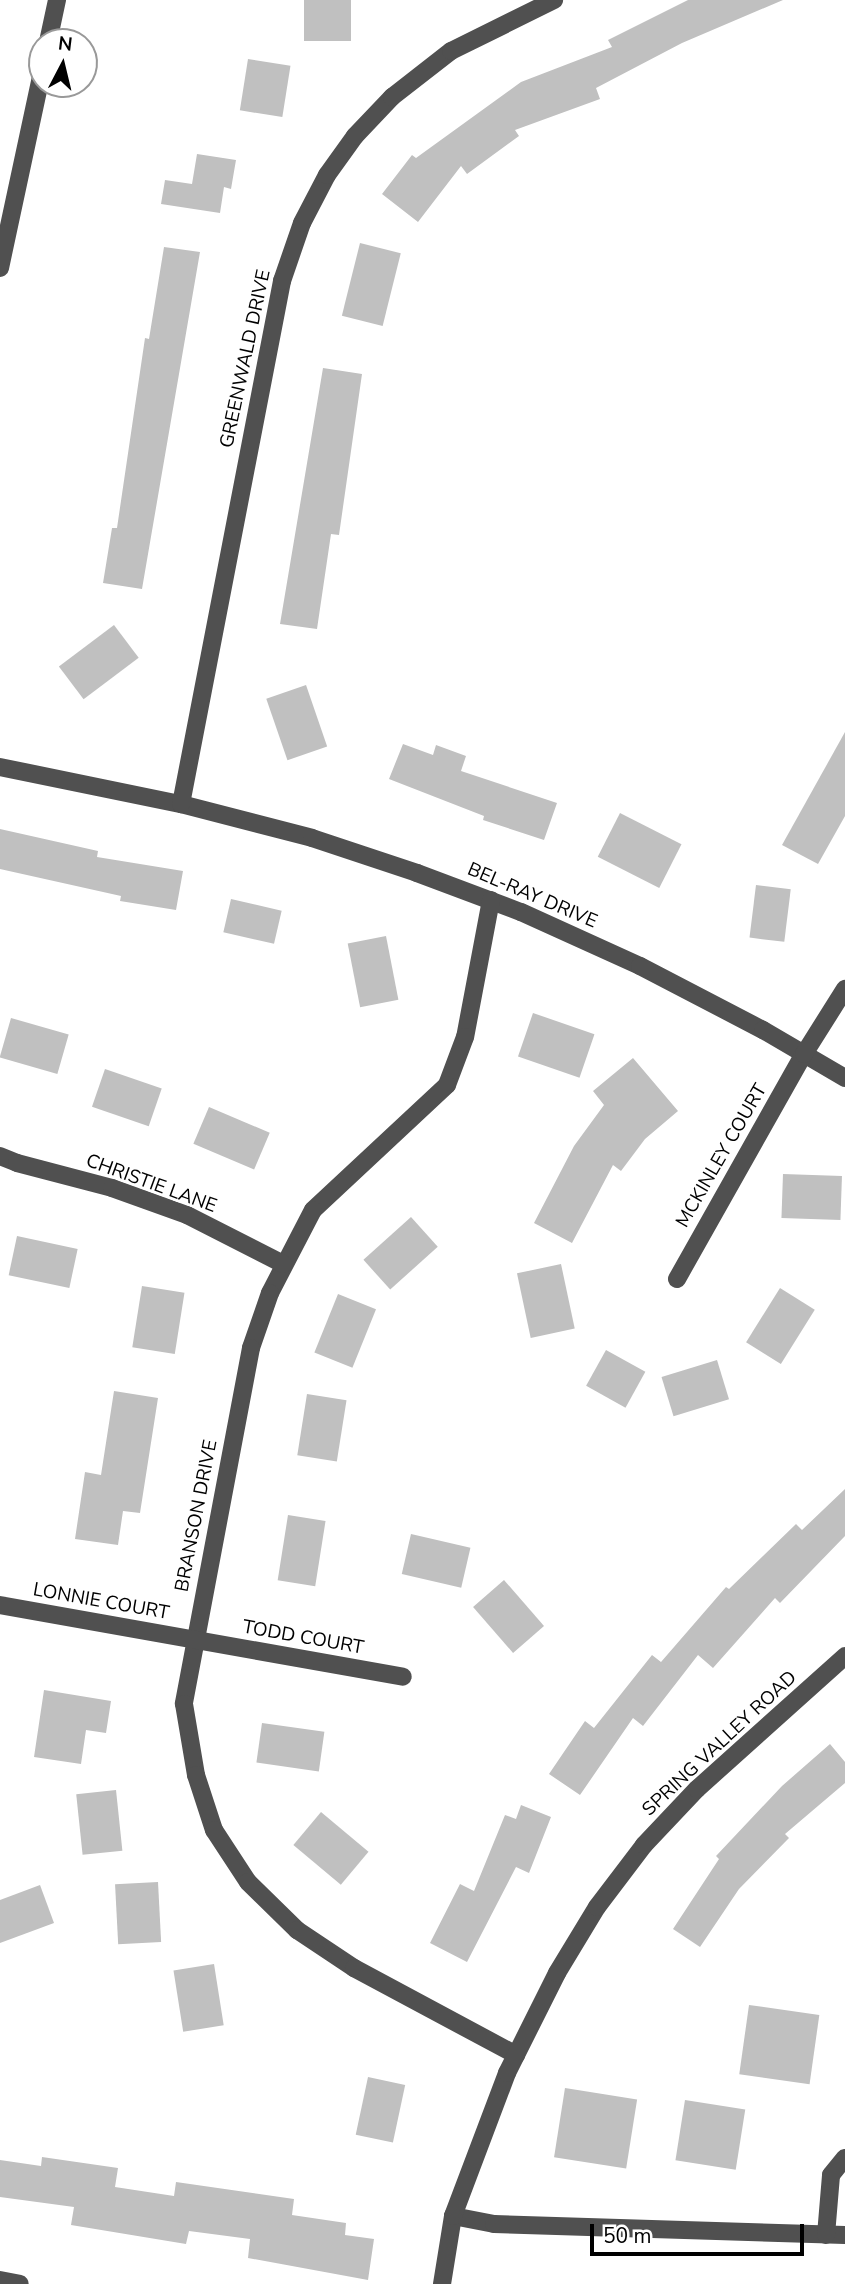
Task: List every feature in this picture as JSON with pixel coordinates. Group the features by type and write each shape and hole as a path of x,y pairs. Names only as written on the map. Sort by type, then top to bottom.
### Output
{"street":[{"path":"51,28 57,0"},
{"name":"GREENWALD DRIVE","path":"181,804 282,281 302,223 327,175 355,136 392,97 451,51 554,0"},
{"path":"0,268 36,98"},
{"name":"BEL-RAY DRIVE","path":"0,767 181,804 312,838 491,900 640,966 845,1078"},
{"name":"BRANSON DRIVE","path":"491,900 465,1037 447,1085 313,1210 283,1264 251,1348 184,1704 196,1775 214,1830 248,1881 298,1930 354,1968 516,2055"},
{"name":"MCKINLEY COURT","path":"677,1279 804,1054 845,989"},
{"name":"CHRISTIE LANE","path":"0,1156 112,1188 187,1215 283,1264"},
{"name":"LONNIE COURT","path":"0,1605 195,1640"},
{"name":"TODD COURT","path":"195,1640 403,1677"},
{"name":"SPRING VALLEY ROAD","path":"442,2284 453,2216 516,2055 557,1973 597,1907 644,1845 697,1789 845,1656"},
{"path":"826,2235 831,2175 845,2158"},
{"path":"453,2216 494,2224 845,2235"},
{"path":"0,2280 20,2284"}],"building":[{"path":"304,0 351,0 351,41 304,41"},
{"path":"688,0 783,0 682,43 596,88 600,99 515,130 519,136 467,174 461,166 418,222 382,194 412,155 416,158 521,82 612,47 608,40"},
{"path":"248,59 290,66 282,117 240,110"},
{"path":"197,154 236,160 231,189 224,187 220,213 161,204 165,180 192,184"},
{"path":"360,243 401,253 383,326 342,316"},
{"path":"164,247 200,252 142,589 103,583 112,528 117,528 145,338 149,339"},
{"path":"323,368 362,374 339,535 331,534 317,629 280,624"},
{"path":"114,625 139,658 84,699 59,667"},
{"path":"306,685 327,746 287,760 266,699"},
{"path":"845,732 845,816 818,864 782,845"},
{"path":"403,744 433,755 436,745 466,756 461,771 557,803 544,840 483,820 484,816 389,779"},
{"path":"620,813 681,844 659,888 598,857"},
{"path":"0,829 98,851 97,857 183,871 176,910 120,901 121,896 0,869"},
{"path":"756,885 791,889 784,942 750,938"},
{"path":"231,899 282,911 274,944 223,932"},
{"path":"386,936 398,1000 360,1007 348,943"},
{"path":"533,1013 594,1034 579,1078 518,1056"},
{"path":"11,1018 69,1035 57,1074 0,1057"},
{"path":"633,1058 678,1111 645,1139 621,1171 613,1165 572,1243 534,1223 574,1146 604,1105 593,1091"},
{"path":"105,1069 162,1089 149,1126 92,1107"},
{"path":"209,1107 270,1133 254,1170 193,1144"},
{"path":"783,1174 842,1176 840,1220 781,1218"},
{"path":"411,1217 438,1247 390,1290 363,1260"},
{"path":"17,1236 78,1249 69,1288 9,1275"},
{"path":"561,1264 575,1329 531,1338 517,1273"},
{"path":"142,1286 184,1293 175,1354 132,1347"},
{"path":"780,1288 815,1310 781,1364 746,1342"},
{"path":"338,1294 376,1309 352,1368 314,1352"},
{"path":"606,1350 645,1372 625,1408 586,1386"},
{"path":"717,1360 729,1399 674,1416 662,1377"},
{"path":"114,1391 158,1398 140,1513 123,1511 118,1545 75,1539 85,1472 101,1475"},
{"path":"307,1394 347,1400 337,1461 297,1455"},
{"path":"845,1489 845,1536 780,1603 775,1598 713,1668 698,1655 643,1726 633,1718 580,1795 549,1774 585,1721 594,1728 652,1655 661,1662 726,1587 729,1589 796,1524 802,1530"},
{"path":"288,1515 326,1521 315,1586 278,1580"},
{"path":"411,1534 470,1548 461,1588 402,1574"},
{"path":"504,1580 544,1626 513,1653 473,1607"},
{"path":"44,1690 111,1701 106,1733 86,1730 81,1764 34,1757"},
{"path":"262,1723 324,1732 319,1771 256,1763"},
{"path":"830,1744 845,1762 845,1783 785,1834 789,1838 739,1889 700,1947 673,1929 719,1859 716,1856 782,1786"},
{"path":"116,1790 122,1851 83,1855 76,1794"},
{"path":"521,1805 551,1817 529,1873 516,1867 467,1962 430,1943 460,1884 474,1891 505,1815 516,1819"},
{"path":"321,1812 368,1852 341,1885 293,1845"},
{"path":"158,1882 161,1942 118,1944 115,1884"},
{"path":"40,1885 54,1923 0,1943 0,1900"},
{"path":"214,1964 224,2025 183,2032 174,1970"},
{"path":"749,2005 819,2015 810,2084 739,2074"},
{"path":"368,2077 405,2085 393,2143 356,2135"},
{"path":"565,2088 637,2099 626,2169 554,2157"},
{"path":"685,2100 745,2110 736,2170 675,2160"},
{"path":"42,2157 118,2168 115,2187 174,2196 176,2182 294,2199 292,2215 346,2223 345,2235 374,2239 368,2280 248,2258 250,2239 189,2231 186,2244 71,2225 74,2207 0,2197 0,2160 41,2166"}]}
